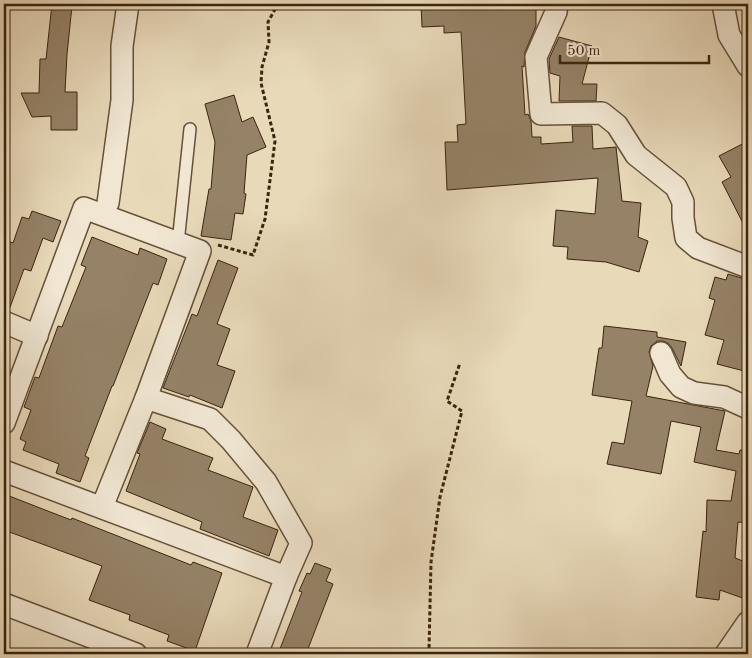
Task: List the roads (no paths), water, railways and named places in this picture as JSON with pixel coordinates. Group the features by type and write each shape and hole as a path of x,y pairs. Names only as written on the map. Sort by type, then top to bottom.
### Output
{"street":[{"path":"108,203 122,100 122,46 128,4"},
{"path":"557,4 556,12 536,57 541,114 602,113 617,125 636,155 676,187 683,202 686,238 698,248 748,267"},
{"path":"723,4 729,35 748,66"},
{"path":"4,423 84,208 200,251 146,398 102,507"},
{"path":"4,322 37,336"},
{"path":"661,353 670,374 681,387 694,393 724,397 748,408"},
{"path":"146,398 210,419 231,440 266,482 301,543 257,654"},
{"path":"4,471 286,577"},
{"path":"4,604 136,654"},
{"path":"726,654 748,622"}],"lane":[{"path":"178,243 190,129"}]}
